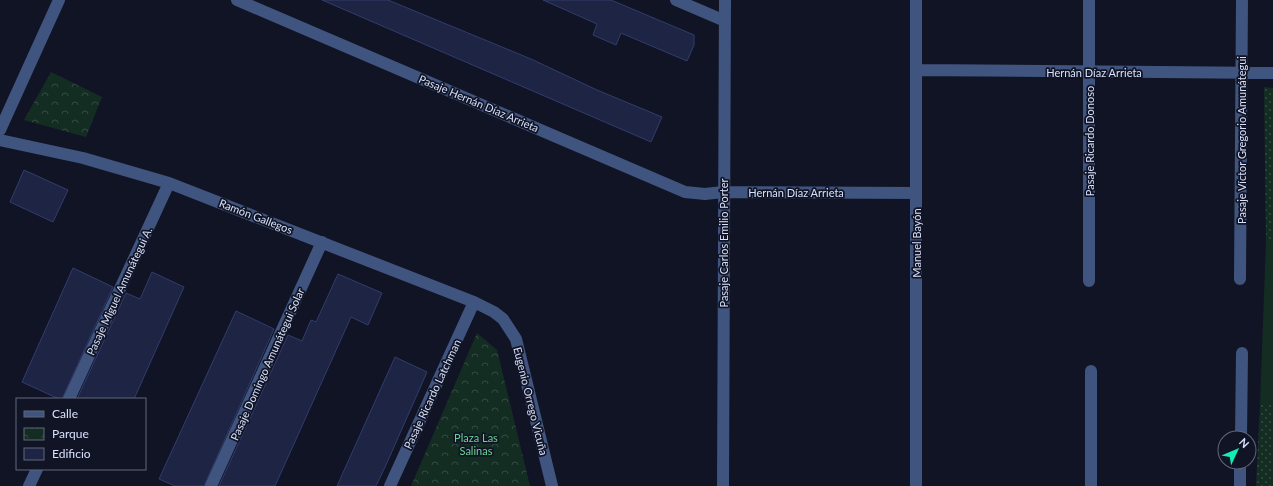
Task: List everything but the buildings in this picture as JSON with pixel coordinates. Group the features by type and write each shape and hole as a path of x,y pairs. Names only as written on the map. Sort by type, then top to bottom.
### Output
{"street":[{"path":"0,130 59,0"},
{"name":"Pasaje Hernán Díaz Arrieta","path":"238,0 685,192 705,194 723,192"},
{"path":"676,0 725,21"},
{"name":"Pasaje Carlos Emilio Porter","path":"723,486 723,192 725,0"},
{"name":"Manuel Bayón","path":"916,0 916,486"},
{"name":"Pasaje Ricardo Donoso","path":"1089,0 1089,281"},
{"name":"Pasaje Víctor Gregorio Amunátegui","path":"1240,279 1242,0"},
{"name":"Hernán Díaz Arrieta","path":"916,70 1273,72"},
{"name":"Ramón Gallegos","path":"0,140 83,158 169,182 474,302 494,312 503,319"},
{"name":"Pasaje Miguel Amunátegui A.","path":"70,398 169,182"},
{"name":"Hernán Díaz Arrieta","path":"723,192 916,193"},
{"name":"Pasaje Domingo Amunátegui Solar","path":"211,486 322,242"},
{"name":"Pasaje Ricardo Latchman","path":"390,486 474,302"},
{"name":"Eugenio Orrego Vicuña","path":"503,319 510,329 520,351 552,486"},
{"path":"1241,430 1242,353"},
{"path":"1091,371 1091,486"},
{"path":"29,486 37,470"},
{"path":"1240,470 1240,486"}],"green space":[{"path":"51,72 102,97 86,137 24,120"},
{"path":"1264,87 1273,88 1273,240 1266,240"},
{"path":"1266,240 1273,240 1273,404 1260,404"},
{"name":"Plaza Las Salinas","path":"477,333 497,350 530,486 411,486"},
{"path":"1260,404 1273,404 1273,486 1256,486"}]}
